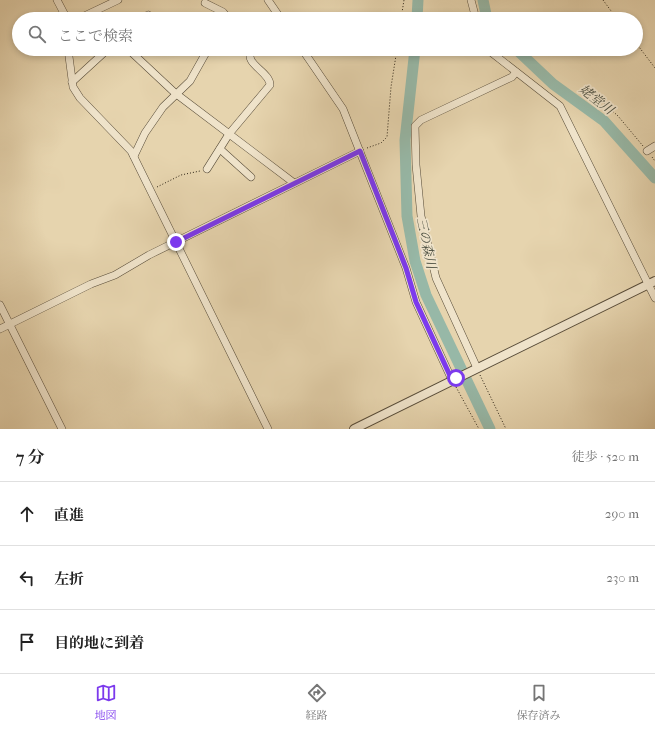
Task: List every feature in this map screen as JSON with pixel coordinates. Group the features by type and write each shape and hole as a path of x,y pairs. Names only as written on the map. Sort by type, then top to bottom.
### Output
{"street":[{"path":"57,0 63,12"},
{"path":"94,12 118,0"},
{"path":"268,0 276,12"},
{"path":"471,0 474,12"},
{"path":"205,4 223,12"},
{"path":"69,56 72,82 80,98 131,151 134,156 268,429"},
{"path":"72,82 100,56"},
{"path":"135,56 175,94 294,183"},
{"path":"134,156 145,134 163,107 190,81 204,56"},
{"path":"207,169 229,134 270,85 269,80 250,60 249,56"},
{"path":"307,56 343,109 406,268 416,302 454,379"},
{"path":"496,56 560,106 653,283 655,298"},
{"path":"475,369 436,278 421,216 416,165 415,126 421,120 512,76 516,72"},
{"path":"647,151 655,146"},
{"path":"220,149 251,177"},
{"path":"0,329 92,284 115,275 149,255 360,151"},
{"path":"354,429 653,283"},
{"path":"0,305 62,429"}],"path":[{"path":"402,12 404,0"},
{"path":"602,0 611,12"},
{"path":"643,52 655,68"},
{"path":"360,151 381,143 388,137 391,87 396,56"},
{"path":"584,86 618,116 655,161"},
{"path":"151,190 181,175 207,169"},
{"path":"475,369 506,429"},
{"path":"454,379 479,429"}],"waterway":[{"name":"三の森川","path":"417,12 418,0"},
{"name":"姥堂川","path":"483,0 486,12"},
{"name":"三の森川","path":"414,56 405,140 407,216 415,261 426,295 490,429"},
{"name":"姥堂川","path":"523,56 553,84 604,121 655,178"}],"route":[{"path":"176,242 360,151 406,268 416,302 452,380 456,378"}]}
